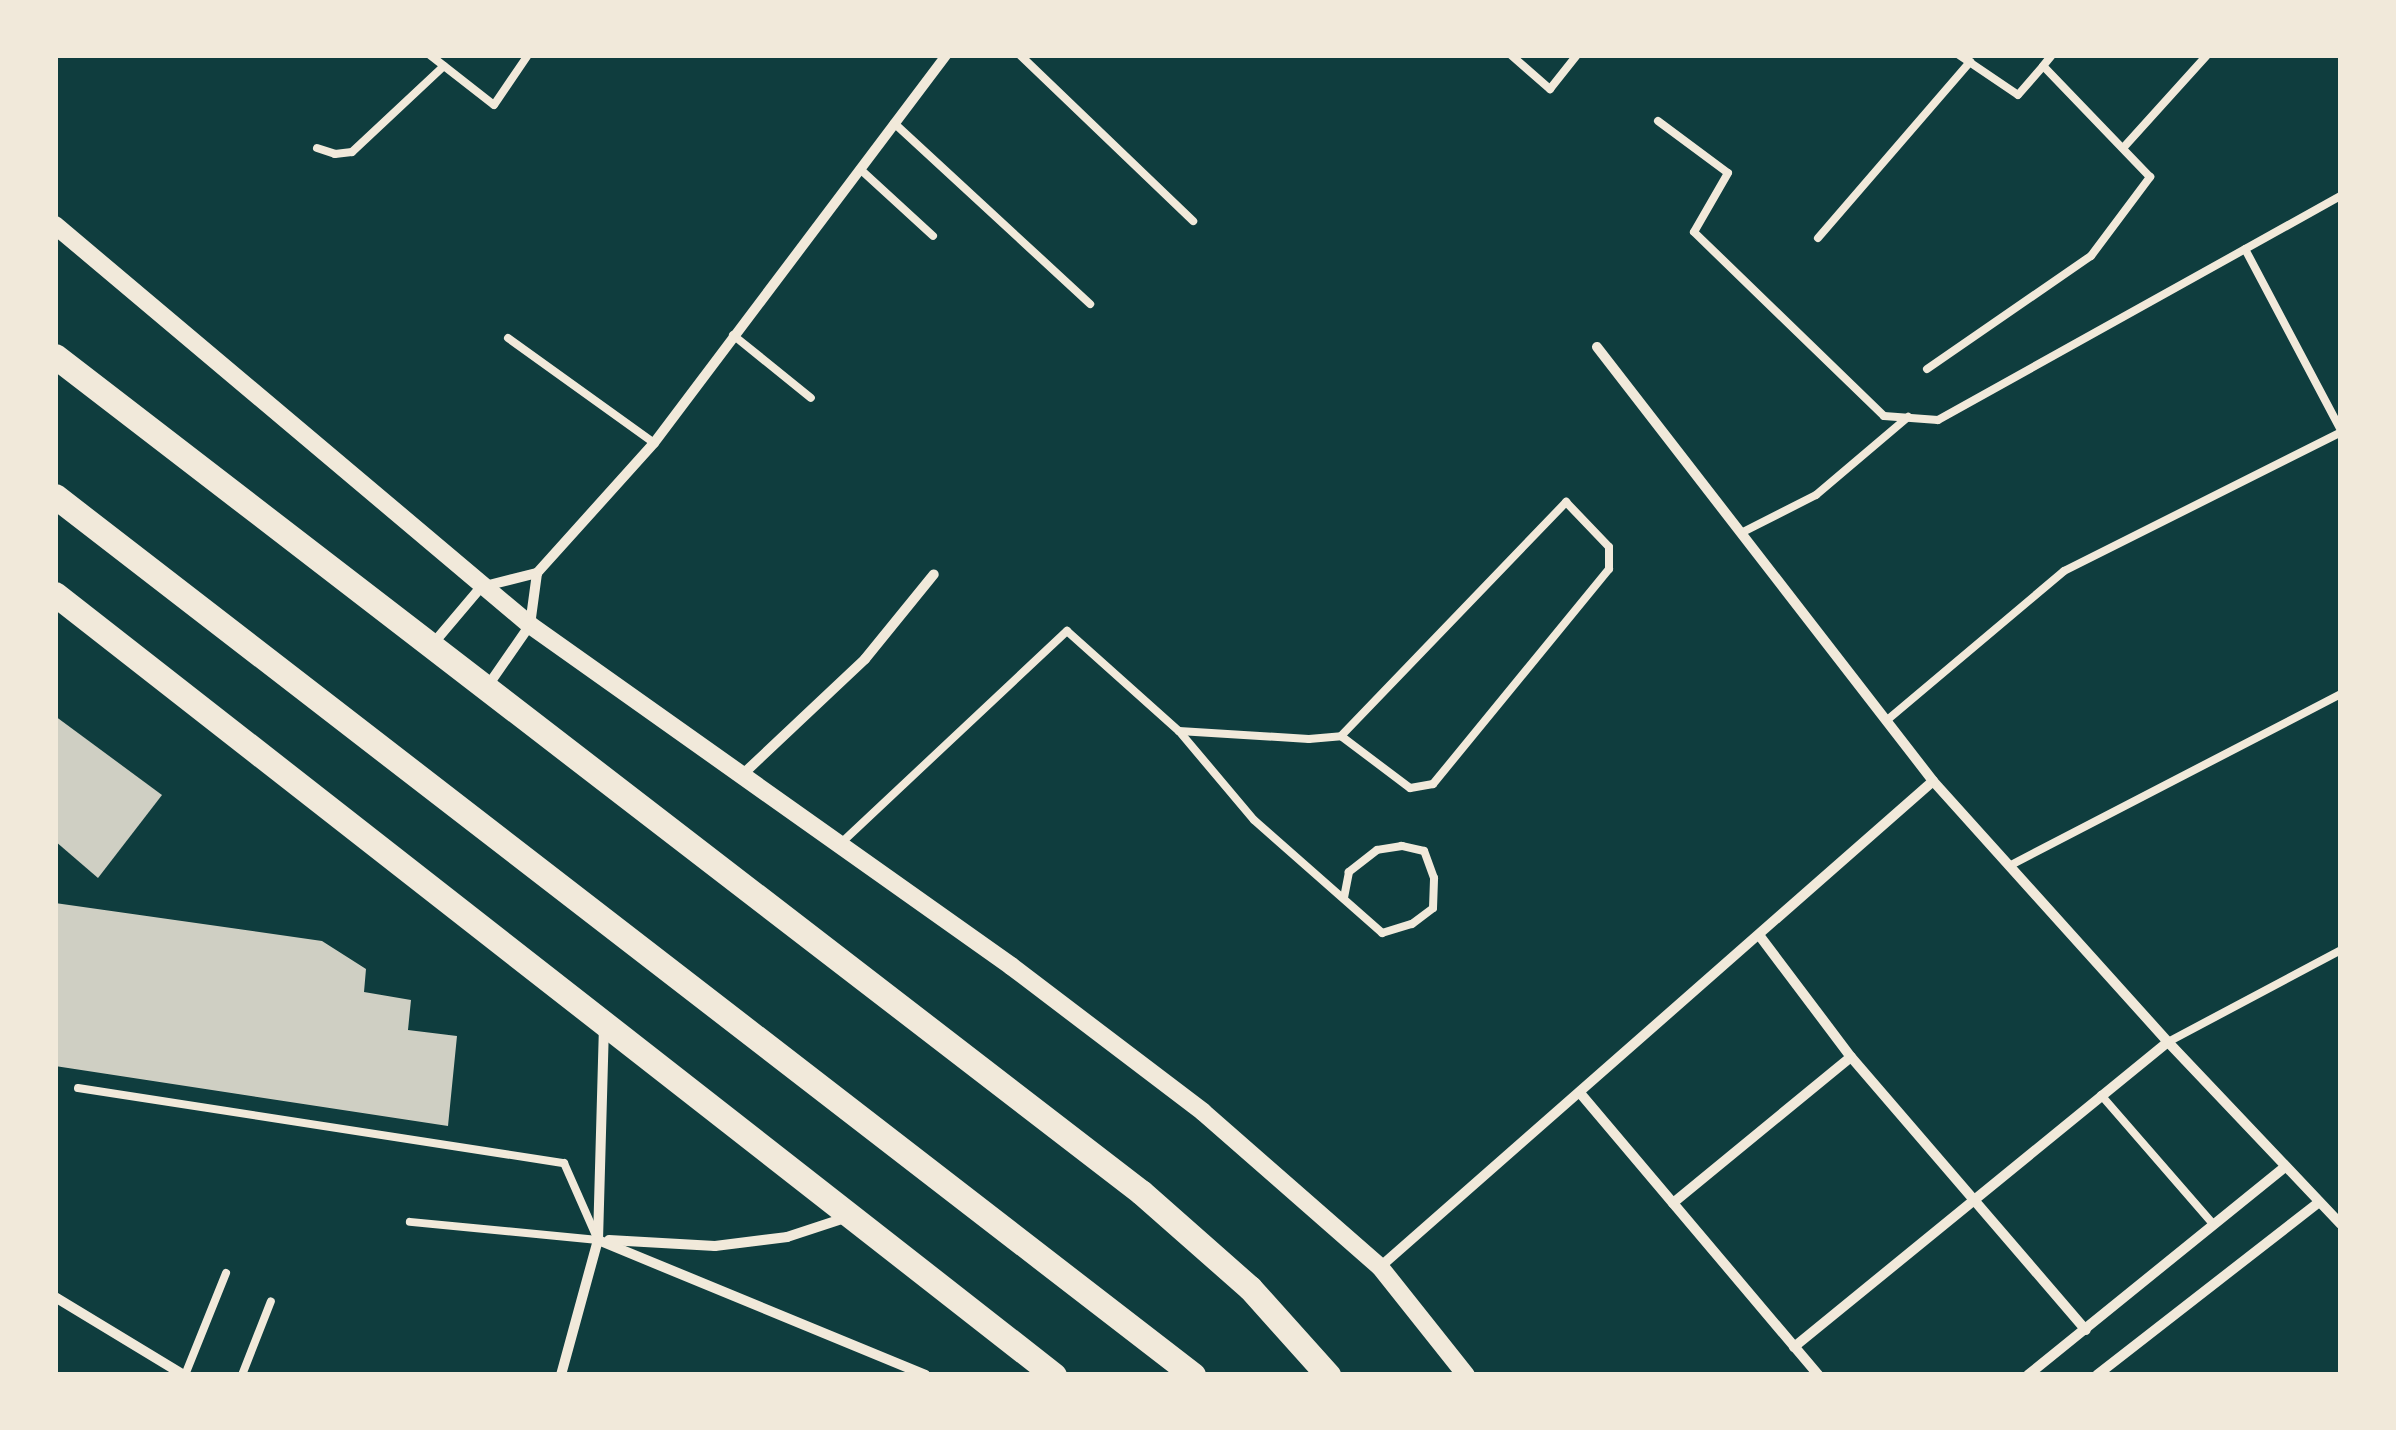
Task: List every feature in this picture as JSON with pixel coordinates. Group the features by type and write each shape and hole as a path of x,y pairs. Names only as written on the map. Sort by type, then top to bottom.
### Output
{"main road":[{"path":"55,356 1141,1192 1250,1288 1328,1375"},
{"path":"55,496 1193,1375"},
{"path":"55,594 1054,1375"}],"street":[{"path":"431,646 481,587 537,573 654,443 943,59 929,55"},
{"path":"55,225 530,625 1011,966 1203,1112 1380,1267 1466,1375"},
{"path":"1597,347 1933,781 2012,864 2168,1042 2341,1224"},
{"path":"488,687 530,625 537,573"},
{"path":"741,776 866,659 934,574"},
{"path":"1380,1267 1933,781"},
{"path":"1759,936 1851,1058 1975,1196 2086,1330"},
{"path":"560,1375 598,1240 604,1024"},
{"path":"1794,1347 2168,1042"},
{"path":"1674,1203 1851,1058"},
{"path":"1580,1094 1818,1375"},
{"path":"2028,1375 2285,1167"},
{"path":"2097,1375 2319,1202"},
{"path":"598,1240 715,1246 787,1237 848,1217"},
{"path":"598,1240 925,1375"},
{"path":"55,1298 184,1375"}],"lane":[{"path":"430,55 494,105 528,55"},
{"path":"1020,55 1193,221"},
{"path":"1511,55 1550,88 1577,55"},
{"path":"1959,55 2018,95 2052,55"},
{"path":"2124,147 2207,55"},
{"path":"1818,238 1970,62"},
{"path":"318,148 335,154 352,152 444,66"},
{"path":"1927,369 2091,256 2150,177 2043,66"},
{"path":"1658,121 1728,172 1694,232 1884,416 1938,420 2341,196"},
{"path":"894,123 1090,304"},
{"path":"860,168 933,236"},
{"path":"1886,721 2064,571 2341,431 2245,249"},
{"path":"733,335 811,398"},
{"path":"508,338 654,443"},
{"path":"1741,533 1816,494 1908,417"},
{"path":"1179,731 1310,739 1341,736 1566,502 1609,547 1609,569 1433,784 1410,788 1341,736"},
{"path":"839,845 1068,631 1179,731 1254,820 1382,933 1412,924 1433,908 1434,878 1424,851 1402,846 1377,850 1349,872 1344,898"},
{"path":"2012,864 2341,694"},
{"path":"2168,1042 2341,950"},
{"path":"78,1088 564,1163 598,1240 410,1222"},
{"path":"2101,1096 2214,1225"},
{"path":"184,1375 226,1272"},
{"path":"242,1375 271,1301"}],"building":[{"path":"55,716 162,795 98,878 55,841"},
{"path":"55,903 322,941 366,969 364,992 411,1000 408,1030 457,1036 448,1126 55,1066"}]}
